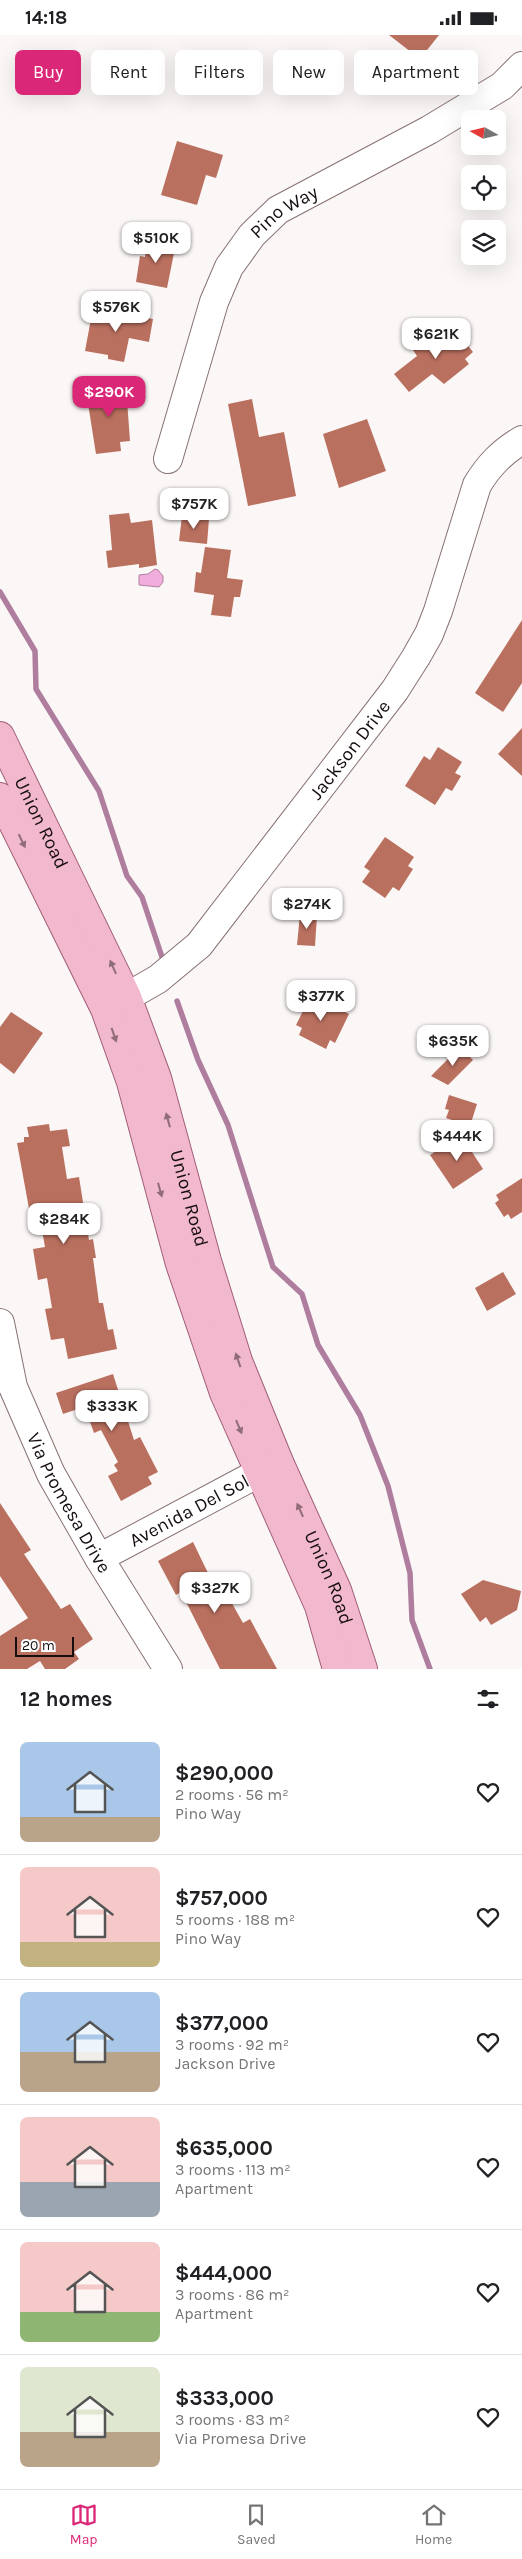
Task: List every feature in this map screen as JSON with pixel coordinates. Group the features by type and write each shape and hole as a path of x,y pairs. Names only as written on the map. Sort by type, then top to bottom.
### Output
{"main road":[{"name":"Union Road","path":"0,736 116,1003 131,1082 180,1264 224,1393 337,1590 363,1669"},
{"name":"Union Road","path":"0,797 116,1003"},
{"name":"Union Road","path":"268,1467 319,1606 337,1669"}],"street":[{"name":"Pino Way","path":"168,459 214,302 230,267 252,235 278,210 429,130 502,86 522,66"},
{"name":"Jackson Drive","path":"116,1003 176,966 199,945 395,690 429,634 477,485 490,465 505,450 522,440"},
{"name":"Via Promesa Drive","path":"0,1323 7,1389 51,1474 99,1558 168,1669"},
{"name":"Avenida Del Sol","path":"99,1558 268,1467"}],"shaded area":[{"path":"155,569 163,576 163,582 159,587 139,585 139,575 148,574"}],"building":[{"path":"389,35 439,35 427,50 408,50"},
{"path":"177,141 223,155 216,178 206,175 197,205 161,195"},
{"path":"154,239 176,243 167,288 136,282 140,256 145,257 147,242 154,243"},
{"path":"93,308 153,319 149,342 129,338 124,362 108,359 108,355 85,351"},
{"path":"452,326 473,352 465,359 469,364 444,384 432,374 409,392 394,374 417,356 411,347 422,338 429,346"},
{"path":"126,386 130,441 120,442 121,451 96,454 86,391"},
{"path":"252,399 259,437 284,432 296,496 248,506 228,404"},
{"path":"367,419 386,471 339,488 323,434"},
{"path":"129,513 131,523 152,520 157,565 139,568 139,564 108,568 106,551 112,550 109,515"},
{"path":"182,516 209,519 207,544 179,541"},
{"path":"205,547 231,550 227,578 243,580 240,597 234,597 231,617 211,615 214,595 194,592 196,572 201,573"},
{"path":"522,620 522,683 503,712 475,693"},
{"path":"522,728 522,776 498,754"},
{"path":"438,747 462,762 455,773 461,776 452,791 446,788 435,805 405,786 424,756 430,760"},
{"path":"385,837 414,857 408,866 413,869 399,891 393,887 385,898 362,882 370,871 364,867"},
{"path":"300,914 317,915 315,946 297,945"},
{"path":"311,995 349,1014 335,1043 330,1040 326,1049 299,1035 302,1028 296,1025"},
{"path":"11,1012 43,1033 14,1074 0,1063 0,1027"},
{"path":"460,1047 473,1060 448,1085 431,1076"},
{"path":"449,1095 477,1104 470,1126 446,1118 449,1110 445,1109"},
{"path":"49,1124 50,1131 67,1129 70,1146 62,1147 67,1179 79,1177 89,1240 93,1239 96,1258 93,1258 99,1303 103,1303 108,1330 113,1329 117,1349 68,1359 64,1338 51,1340 45,1309 52,1308 47,1278 38,1280 33,1249 45,1247 39,1213 30,1214 17,1143 24,1142 24,1137 29,1137 27,1127"},
{"path":"461,1135 483,1169 453,1189 430,1155"},
{"path":"522,1178 522,1212 511,1219 508,1214 504,1217 495,1203 499,1200 496,1195"},
{"path":"503,1272 516,1294 487,1311 475,1288"},
{"path":"113,1374 134,1440 140,1437 158,1472 148,1477 152,1484 121,1501 108,1476 118,1471 114,1465 118,1462 101,1430 94,1433 89,1419 85,1420 81,1408 63,1414 56,1393"},
{"path":"0,1503 31,1550 24,1554 61,1609 70,1604 93,1639 74,1652 79,1659 65,1669 45,1669 40,1661 27,1669 0,1669 0,1636 28,1618 0,1576"},
{"path":"193,1542 222,1602 229,1598 243,1623 250,1619 277,1669 220,1669 181,1592 176,1595 158,1561"},
{"path":"483,1580 521,1591 517,1610 491,1625 486,1617 480,1622 461,1594"}],"waterway":[{"path":"0,592 35,651 36,689 99,791 127,876 142,897 162,957"},
{"path":"177,1001 198,1060 228,1125 273,1267 302,1294 318,1345 360,1415 388,1486 410,1573 412,1620 430,1669"}]}
